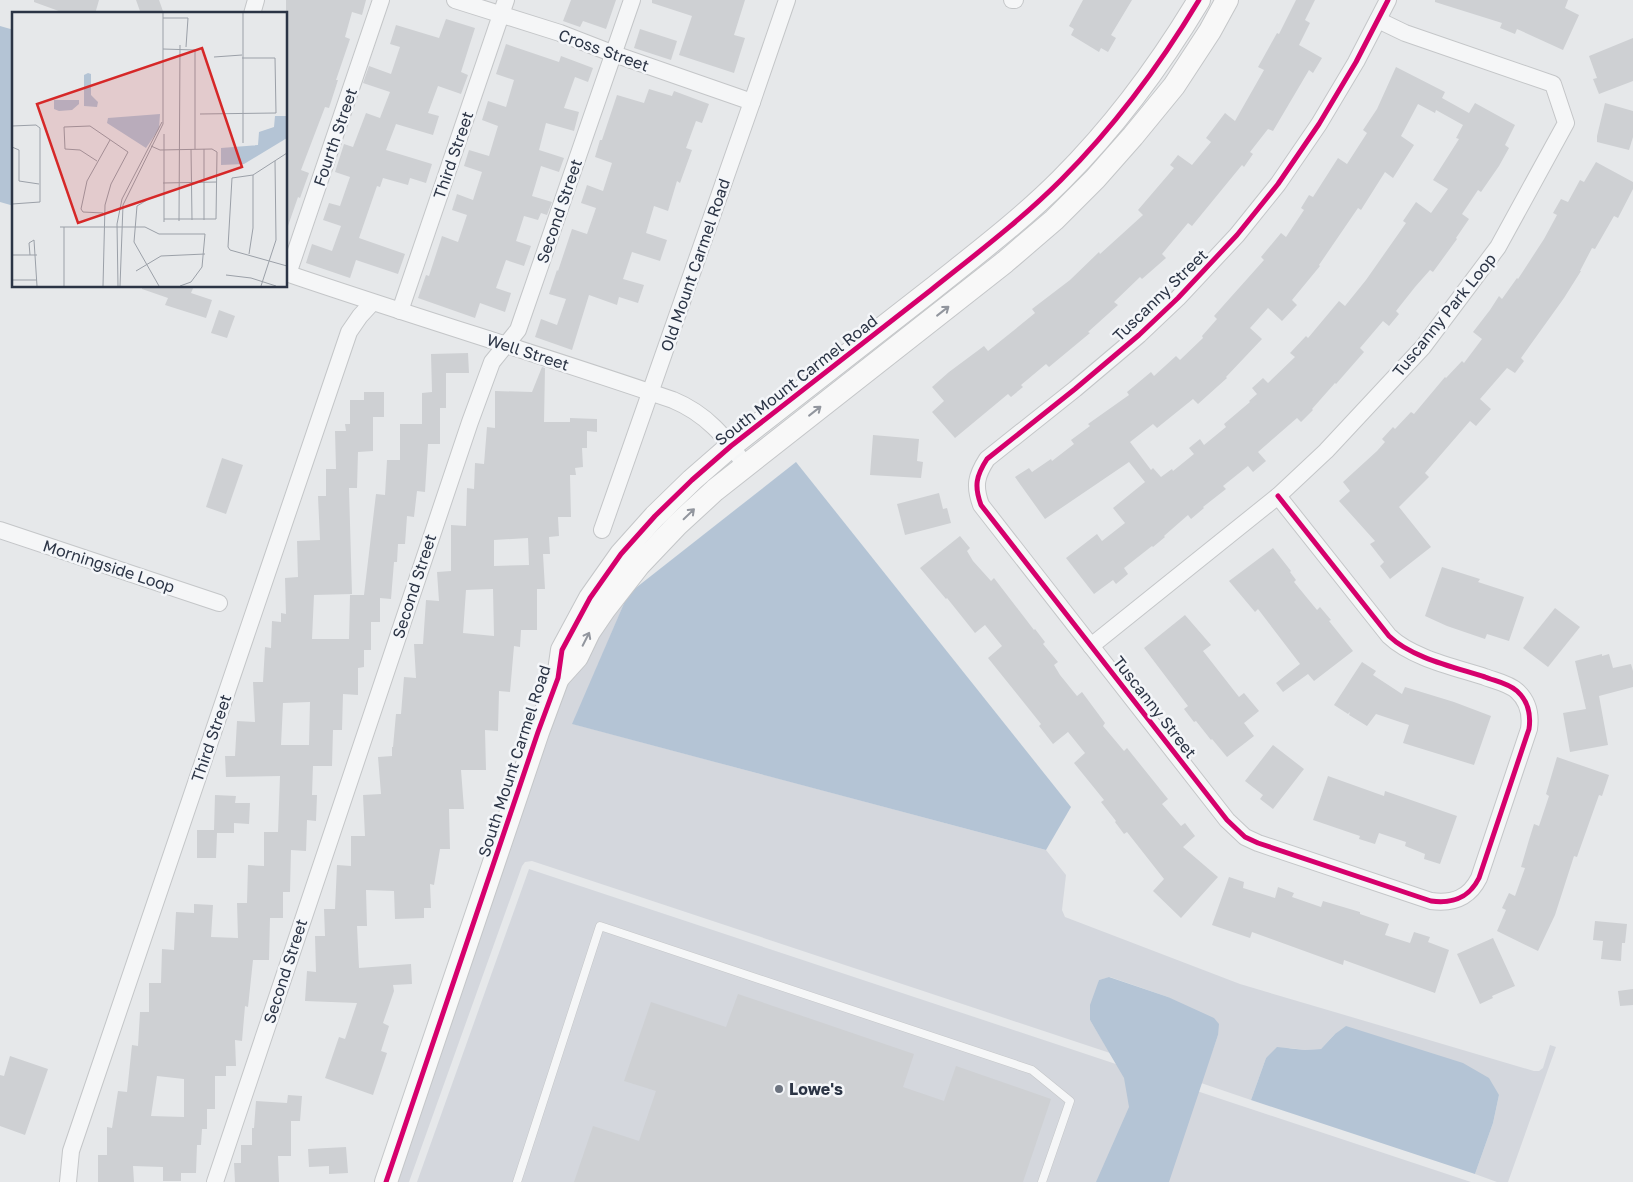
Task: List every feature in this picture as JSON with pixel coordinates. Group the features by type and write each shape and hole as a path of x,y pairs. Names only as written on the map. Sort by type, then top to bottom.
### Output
{"street":[{"name":"Fourth Street","path":"288,270 381,0"},
{"name":"Cross Street","path":"455,0 504,8 614,54 752,102"},
{"name":"Second Street","path":"215,1182 457,458 492,362 518,330 632,0"},
{"name":"Old Mount Carmel Road","path":"602,530 787,0"},
{"name":"South Mount Carmel Road","path":"389,1180 538,732 558,678 562,650 590,598 621,554 655,516 692,480 731,446 1009,228 1062,179 1123,110 1152,72 1199,0"},
{"name":"South Mount Carmel Road","path":"558,678 577,657 589,632 638,565 696,507 1005,262 1054,220 1102,172 1174,86 1210,31 1227,0"},
{"name":"Tuscanny Street","path":"1278,496 1396,643 1416,654 1509,685 1522,696 1527,704 1530,720 1529,730 1479,878 1475,887 1462,898 1452,901 1431,901 1245,837 1227,820 1091,646 981,505 977,494 980,470 987,459 1163,314 1237,235 1265,201 1310,138 1344,83 1388,0"},
{"name":"Third Street","path":"400,311 504,8"},
{"name":"Tuscanny Park Loop","path":"1091,646 1278,496 1326,451 1422,347 1498,247 1566,123 1553,84 1405,34 1378,20"},
{"name":"Well Street","path":"288,273 679,402 696,411 715,426 746,466"},
{"name":"Third Street","path":"68,1182 74,1142 346,342 354,324 372,302"},
{"name":"Morningside Loop","path":"0,530 219,602"}],"lane":[{"path":"517,1182 600,926 1032,1070 1070,1101 1042,1182"}],"shaded area":[{"path":"628,594 573,724 1046,850 1066,875 1062,910 1065,917 1240,984 1534,1071 1539,1071 1543,1068 1550,1045 1556,1047 1508,1182 1497,1182 1475,1174 1493,1123 1499,1095 1335,1034 1321,1049 1305,1050 1290,1048 1266,1058 1251,1100 1201,1083 1218,1035 1168,997 1110,977 1099,980 1090,1020 1110,1053 532,861 525,862 522,866 409,1182 395,1182 566,685"},
{"path":"529,869 1471,1182 417,1182"}],"water":[{"path":"0,26 12,29 12,205 0,202"},
{"path":"796,462 1071,807 1046,850 572,724 628,594"},
{"path":"1109,977 1168,997 1214,1018 1219,1024 1218,1035 1169,1182 1096,1182 1129,1107 1124,1078 1090,1020 1090,1005 1099,980"},
{"path":"1346,1026 1463,1063 1489,1078 1499,1095 1493,1123 1475,1174 1251,1100 1266,1058 1277,1047 1305,1050 1321,1049 1335,1034"}],"building":[{"path":"34,0 99,0 96,12 62,12 34,2"},
{"path":"136,0 159,0 163,12 140,12"},
{"path":"286,0 366,0 362,15 352,12 345,37 350,39 336,80 338,80 329,108 325,107 301,170 309,173 288,226 288,12 286,12"},
{"path":"571,0 616,0 606,29 583,21 580,27 563,21"},
{"path":"652,0 745,0 734,35 745,38 734,73 679,55 692,16 652,3"},
{"path":"1083,0 1132,0 1111,35 1116,38 1108,52 1101,48 1099,52 1071,35 1074,29 1069,26"},
{"path":"1296,0 1315,0 1305,20 1310,23 1299,45 1322,58 1313,73 1309,70 1273,131 1268,129 1250,152 1253,154 1244,167 1242,165 1192,226 1188,223 1162,254 1166,258 1142,279 1140,277 1114,302 1118,305 1088,332 1090,333 1049,367 1046,364 1021,385 1023,387 1011,397 1008,394 955,438 932,412 944,401 932,387 984,346 988,351 1013,331 1035,313 1032,309 1070,280 1099,252 1100,254 1143,215 1138,210 1174,168 1170,165 1178,155 1192,165 1211,142 1206,138 1225,113 1235,121 1264,70 1258,67 1277,33 1279,34"},
{"path":"1435,0 1568,0 1565,8 1579,15 1563,50 1517,29 1515,34 1500,28 1502,23 1435,2"},
{"path":"446,19 475,28 461,72 468,75 461,94 438,86 428,113 439,116 433,135 396,124 386,150 432,164 426,183 410,178 408,185 383,178 380,187 377,186 359,238 405,254 398,274 356,260 350,278 306,263 312,244 332,251 341,226 323,220 329,203 340,206 350,177 335,172 344,144 353,147 366,113 380,118 390,92 363,83 369,66 391,74 400,47 390,44 396,25 439,38"},
{"path":"640,29 677,41 671,60 634,48"},
{"path":"1633,38 1633,81 1599,94 1593,79 1597,78 1589,56"},
{"path":"506,44 559,62 561,56 593,68 588,82 575,77 564,108 579,112 574,131 546,123 539,150 564,158 559,172 541,166 532,196 552,202 547,215 541,213 538,220 524,216 516,241 531,246 524,266 506,260 496,288 511,293 505,312 480,303 475,318 418,298 426,275 429,276 442,236 458,242 467,215 452,210 457,194 473,200 482,172 464,166 469,150 489,156 498,126 482,120 488,101 506,107 514,80 496,74"},
{"path":"1396,67 1445,92 1442,98 1469,113 1475,103 1515,125 1505,145 1509,148 1499,166 1481,192 1478,190 1462,214 1469,219 1457,239 1433,272 1430,270 1396,311 1399,314 1389,326 1383,321 1360,348 1364,352 1301,422 1297,418 1258,452 1266,461 1253,472 1248,466 1223,486 1226,489 1191,519 1188,515 1153,547 1124,568 1128,574 1116,584 1113,580 1094,594 1066,558 1097,534 1102,541 1125,523 1113,508 1145,482 1129,462 1045,519 1015,477 1029,468 1032,472 1051,459 1052,461 1074,444 1071,440 1090,426 1088,424 1129,395 1127,392 1151,372 1154,376 1176,356 1180,360 1203,338 1202,336 1217,319 1214,316 1264,260 1261,257 1281,233 1286,237 1304,210 1301,208 1309,195 1313,197 1338,158 1347,164 1367,133 1363,130 1377,109","holes":["1418,104 1435,113 1436,110 1463,125 1456,138 1459,139 1433,180 1448,189 1431,213 1416,202 1403,221 1406,223 1366,280 1345,306 1339,301 1308,338 1306,336 1290,353 1295,357 1268,383 1263,378 1252,388 1257,394 1224,424 1226,427 1204,445 1200,439 1189,448 1194,454 1173,471 1172,469 1161,477 1153,468 1151,470 1130,442 1153,424 1157,428 1193,399 1198,404 1227,378 1262,339 1250,328 1268,308 1282,321 1297,305 1292,300 1320,266 1358,208 1361,210 1385,172 1393,178 1414,145 1401,136"]},
{"path":"649,89 672,96 674,91 709,104 702,123 696,121 686,148 692,150 680,183 677,181 668,211 654,206 646,233 667,240 660,261 632,252 623,279 644,285 638,303 619,297 617,305 589,295 572,350 535,337 541,319 557,325 566,299 549,294 572,229 587,234 596,208 581,203 587,185 603,191 612,163 595,157 617,95 644,103"},
{"path":"1605,103 1633,111 1633,137 1629,150 1597,142"},
{"path":"1596,162 1633,182 1633,189 1618,218 1614,216 1595,249 1592,248 1581,271 1564,298 1521,358 1524,361 1515,373 1507,368 1480,399 1491,409 1476,426 1470,421 1425,473 1429,477 1399,507 1431,547 1390,579 1380,566 1384,562 1370,544 1375,541 1339,501 1350,491 1343,482 1377,451 1385,442 1382,439 1393,427 1395,429 1411,412 1414,414 1445,377 1462,361 1464,363 1482,339 1473,332 1499,296 1502,299 1518,279 1557,215 1553,213 1561,199 1568,202 1580,180 1584,182"},
{"path":"193,288 191,293 212,300 206,318 165,305 168,298 142,289"},
{"path":"219,310 235,316 227,338 211,333"},
{"path":"468,353 469,373 446,373 446,408 440,408 440,444 428,444 425,492 417,491 414,517 407,516 405,544 398,544 397,562 394,562 391,599 380,598 380,622 371,622 371,650 364,650 364,667 358,668 358,695 343,694 342,730 333,730 332,766 313,766 312,795 317,795 316,821 307,820 306,851 291,850 290,892 283,892 283,918 270,918 269,960 253,960 248,1007 245,1006 242,1041 235,1040 236,1066 226,1066 226,1076 215,1076 215,1109 207,1109 207,1129 202,1129 201,1145 197,1145 196,1173 181,1173 181,1181 163,1181 163,1167 133,1166 134,1182 98,1182 98,1155 107,1155 107,1127 112,1128 118,1091 127,1092 132,1045 138,1046 140,1012 149,1012 149,983 161,983 162,949 174,950 176,912 194,913 194,904 213,905 211,937 238,938 237,903 247,903 248,865 264,866 264,832 278,832 280,776 226,777 225,756 235,756 237,721 255,722 253,682 263,682 265,647 271,648 272,621 281,622 281,613 286,614 285,578 298,577 297,541 320,540 318,496 326,496 326,469 336,469 335,431 346,431 345,424 350,424 350,400 364,400 364,392 384,392 384,417 373,417 373,451 358,452 357,488 349,488 352,594 314,595 312,639 349,639 350,595 364,595 376,494 385,495 387,460 400,460 400,424 422,424 422,393 432,392 431,354","holes":["310,702 309,745 281,745 283,703","157,1076 184,1079 184,1117 151,1116"]},
{"path":"542,367 545,368 544,422 570,422 570,418 597,419 597,432 587,431 587,448 582,448 583,467 575,468 576,475 570,475 571,517 558,517 559,536 549,537 550,554 543,554 545,589 537,589 537,630 521,630 520,647 514,646 510,692 499,691 498,731 485,730 486,770 461,770 464,809 449,809 450,849 440,849 434,885 430,884 431,908 424,908 424,918 395,919 394,891 366,890 367,926 357,926 359,968 411,964 412,984 393,985 394,991 383,1023 389,1026 381,1051 387,1053 373,1095 325,1078 339,1037 345,1039 357,1003 305,1001 307,971 316,972 315,936 325,936 324,909 335,909 337,865 351,866 351,836 365,836 363,795 381,794 378,757 392,756 396,714 401,714 404,677 416,678 414,644 423,644 426,600 439,601 437,572 451,571 451,525 466,526 467,488 474,489 475,463 484,464 487,427 495,428 495,391 532,392","holes":["528,538 529,565 494,566 494,540","493,589 494,636 463,633 466,590"]},
{"path":"873,435 919,439 917,461 923,462 921,478 870,475"},
{"path":"222,458 243,465 226,514 206,507"},
{"path":"939,493 943,509 947,508 951,523 905,535 897,504"},
{"path":"960,536 970,548 967,551 973,561 991,581 994,578 1045,642 1043,644 1058,662 1054,665 1060,675 1077,696 1082,692 1105,723 1103,726 1124,751 1127,748 1168,799 1162,804 1181,826 1185,823 1195,836 1183,847 1218,877 1181,918 1153,891 1164,879 1127,832 1124,834 1101,802 1104,800 1074,763 1085,753 1068,732 1053,744 1039,726 1041,724 988,658 1002,646 985,625 975,633 920,568"},
{"path":"1273,548 1291,571 1296,580 1294,582 1317,610 1320,607 1353,651 1314,681 1308,674 1283,692 1276,683 1300,664 1258,609 1255,612 1229,581"},
{"path":"1442,567 1480,579 1478,582 1524,597 1509,641 1487,634 1485,639 1425,616"},
{"path":"1555,608 1580,627 1548,667 1523,648"},
{"path":"1185,615 1211,645 1203,651 1239,697 1244,693 1259,711 1244,723 1254,736 1227,757 1184,709 1188,706 1144,648"},
{"path":"1602,654 1602,656 1609,654 1613,668 1631,664 1633,687 1599,696 1608,745 1570,752 1563,713 1586,709 1575,661"},
{"path":"1362,662 1376,671 1373,675 1402,694 1405,687 1491,716 1474,765 1403,743 1409,725 1376,714 1367,726 1349,715 1350,712 1348,714 1334,705"},
{"path":"1273,745 1304,769 1273,809 1260,799 1263,795 1245,781"},
{"path":"1557,757 1609,775 1602,796 1599,795 1577,857 1574,856 1555,915 1538,951 1497,931 1506,910 1502,908 1509,893 1515,896 1525,868 1521,867 1534,824 1539,826 1549,796 1546,794"},
{"path":"1328,776 1384,796 1385,791 1457,816 1440,864 1424,859 1425,854 1405,846 1406,842 1379,833 1375,844 1359,839 1360,836 1313,820"},
{"path":"215,795 236,796 235,803 250,803 249,824 234,823 234,833 217,833 216,858 197,858 197,830 214,830"},
{"path":"1229,877 1244,882 1243,888 1275,898 1278,887 1294,893 1292,897 1321,907 1323,901 1360,912 1360,914 1389,924 1385,935 1410,943 1414,932 1430,937 1428,942 1449,950 1435,993 1344,960 1343,965 1252,932 1250,938 1212,925"},
{"path":"1595,921 1627,924 1625,943 1622,943 1621,961 1601,959 1603,941 1593,940"},
{"path":"1493,938 1515,986 1492,996 1493,998 1480,1004 1457,954"},
{"path":"1633,989 1633,1005 1620,1006 1618,991"},
{"name":"Lowe's","path":"738,994 914,1054 903,1087 944,1101 956,1066 1051,1099 1023,1182 574,1182 593,1126 639,1141 656,1091 624,1081 651,1002 726,1027"},
{"path":"10,1056 48,1069 25,1135 0,1126 0,1075 4,1076"},
{"path":"288,1095 302,1096 300,1121 291,1121 291,1156 278,1156 279,1182 235,1182 234,1163 241,1163 241,1145 252,1145 252,1128 254,1128 256,1101 287,1103"},
{"path":"346,1147 348,1173 329,1174 329,1166 309,1167 308,1149"}],"cycle path":[{"path":"386,1182 558,678 562,650 590,598 621,554 655,516 692,480 731,446 998,236 1061,180 1100,138 1136,94 1169,48 1199,0"},
{"path":"1278,496 1389,636 1398,644 1421,656 1510,686 1521,695 1526,704 1530,719 1529,729 1479,878 1475,885 1460,898 1439,902 1431,901 1245,837 1227,820 981,505 977,492 978,476 987,459 1139,335 1178,298 1237,235 1278,184 1319,124 1356,62 1388,0"}],"place":[{"name":"Lowe's","path":"779,1089"}]}
